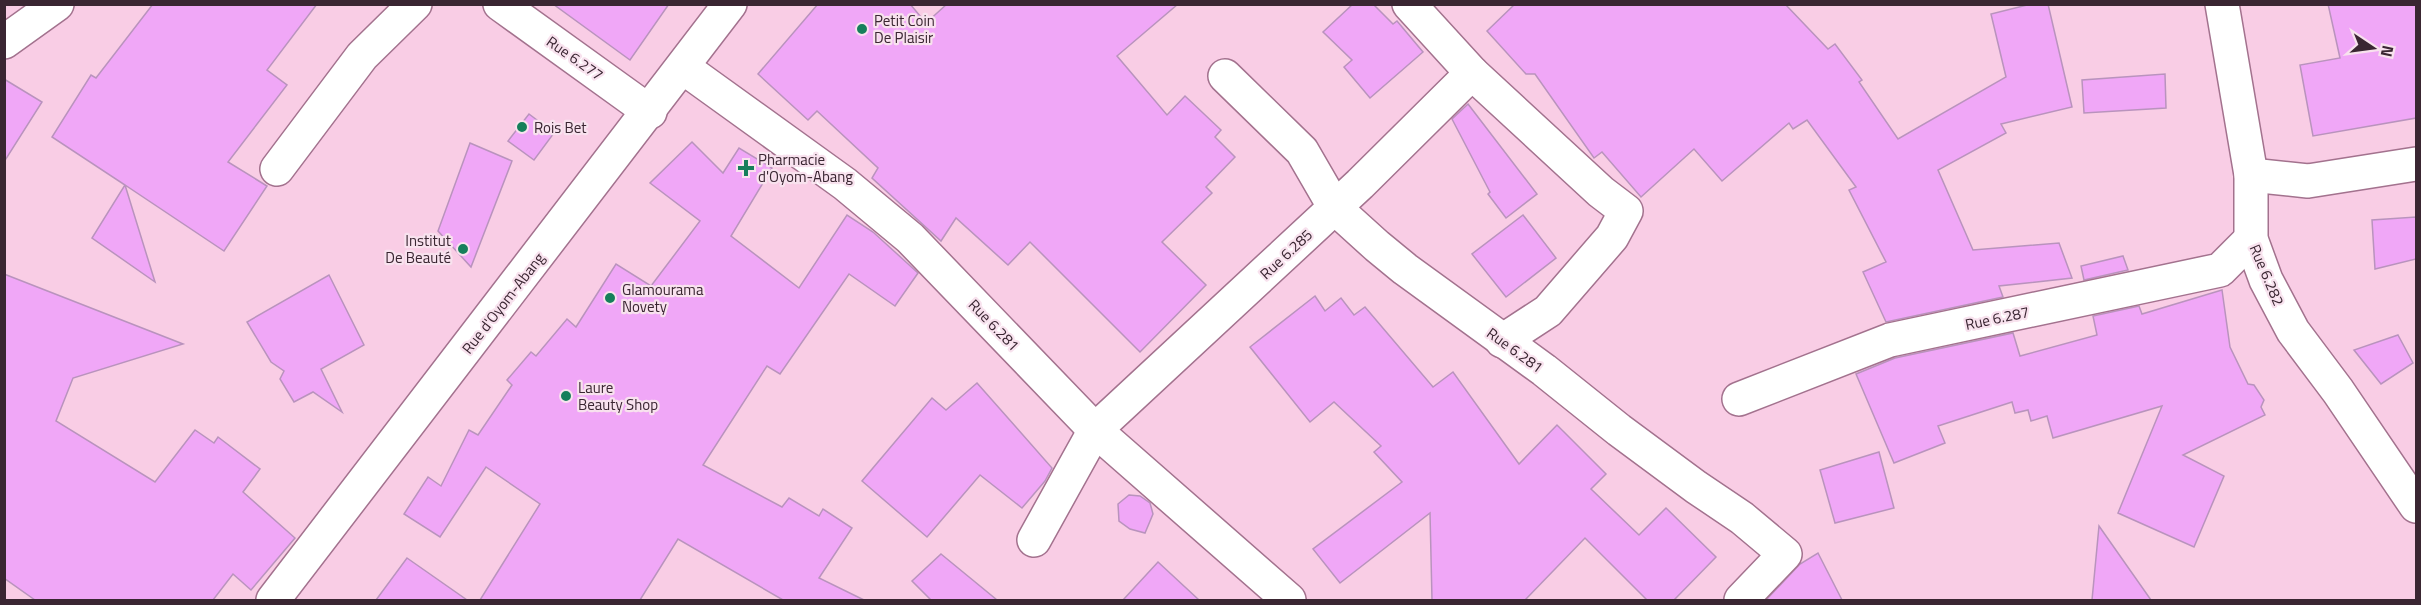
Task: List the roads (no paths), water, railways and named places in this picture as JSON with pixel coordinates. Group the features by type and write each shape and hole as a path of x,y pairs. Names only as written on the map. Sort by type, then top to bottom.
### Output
{"street":[{"path":"4,42 57,4"},
{"path":"277,169 362,56 415,4"},
{"name":"Rue 6.277","path":"500,4 650,112"},
{"name":"Rue d'Oyom-Abang","path":"273,600 684,68 730,4"},
{"path":"1409,4 1472,73 1601,192 1626,211 1612,237 1548,311 1502,340"},
{"name":"Rue 6.282","path":"2222,4 2252,175 2251,239 2266,280 2293,330 2338,391 2416,506"},
{"name":"Rue 6.281","path":"684,68 845,184 910,238 1095,430 1289,600"},
{"name":"Rue 6.285","path":"1034,540 1095,430 1335,208 1472,73"},
{"name":"Rue 6.281","path":"1225,76 1302,151 1335,208 1405,269 1687,480 1742,518 1785,554 1741,600"},
{"path":"2252,175 2308,181 2416,164"},
{"name":"Rue 6.287","path":"1740,399 1890,340 2220,270 2251,239"}],"place":[{"name":"Petit Coin De Plaisir","path":"862,29"},
{"name":"Rois Bet","path":"522,127"},
{"name":"Pharmacie d'Oyom-Abang","path":"746,168"},
{"name":"Institut De Beauté","path":"463,249"},
{"name":"Glamourama Novety","path":"610,298"},
{"name":"Laure Beauty Shop","path":"566,396"}]}
